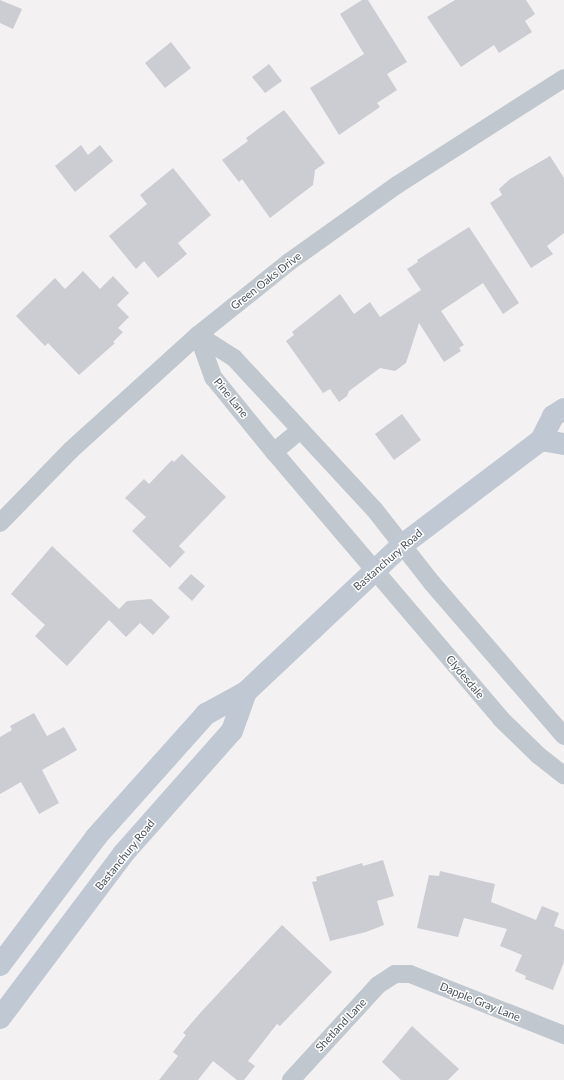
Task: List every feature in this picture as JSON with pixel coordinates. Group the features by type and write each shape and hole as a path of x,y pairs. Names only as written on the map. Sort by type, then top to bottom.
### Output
{"main road":[{"name":"Bastanchury Road","path":"0,965 96,837 206,714 246,692 401,546 541,440 553,416 564,409"},
{"path":"541,440 564,444"},
{"name":"Bastanchury Road","path":"0,1018 123,854 232,731 246,692"}],"street":[{"name":"Green Oaks Drive","path":"0,523 71,450 198,335 299,255 391,189 564,78"},
{"path":"198,335 234,358 374,509 401,546 564,736"},
{"name":"Pine Lane","path":"198,335 213,376 274,452 374,570"},
{"path":"274,452 300,430"},
{"name":"Clydesdale","path":"374,570 501,719 538,755 564,775"},
{"name":"Dapple Gray Lane","path":"395,974 410,974 564,1035"},
{"name":"Shetland Lane","path":"291,1080 378,985 395,974"}],"building":[{"path":"0,0 22,9 13,29 0,23"},
{"path":"362,0 368,0 407,62 387,74 397,90 377,103 380,107 339,135 310,88 364,54 340,14"},
{"path":"455,0 526,0 535,14 525,21 532,32 499,53 494,45 461,67 427,17"},
{"path":"171,42 191,68 165,88 145,63"},
{"path":"269,64 282,81 265,93 252,77"},
{"path":"284,110 325,163 315,170 313,185 270,218 242,179 239,182 222,160 248,141 246,138"},
{"path":"81,145 88,155 100,145 113,161 75,192 55,166"},
{"path":"550,156 564,178 564,233 547,246 553,254 531,268 490,203 502,195 499,189 510,179"},
{"path":"173,168 211,215 178,243 187,254 158,278 144,261 136,269 109,236 147,204 140,195"},
{"path":"469,227 519,303 503,314 483,283 441,311 464,345 459,348 461,351 444,362 419,323 406,363 395,371 380,368 349,391 347,396 339,402 330,389 323,393 286,341 294,335 292,332 340,294 354,314 370,302 380,317 421,290 407,269 418,262 417,260"},
{"path":"83,271 100,289 113,276 129,293 117,305 129,317 118,328 123,332 113,342 115,343 79,375 48,343 45,346 16,316 55,278 65,289"},
{"path":"402,414 421,440 394,460 375,434"},
{"path":"182,454 226,497 179,546 185,552 170,568 132,531 146,517 125,498 144,479 149,484 172,460 174,462"},
{"path":"52,546 119,609 127,601 151,599 170,617 153,635 140,623 126,637 109,620 67,666 35,636 45,625 11,594"},
{"path":"191,574 205,586 192,601 178,588"},
{"path":"34,713 47,736 64,727 77,750 42,770 59,803 39,814 21,782 0,794 0,737 12,730 10,726"},
{"path":"383,860 394,896 377,901 384,925 366,932 330,941 312,882 317,881 316,877 362,863 363,866"},
{"path":"440,871 495,884 491,902 536,920 542,906 559,913 554,926 564,930 564,962 553,990 525,979 526,976 515,971 522,955 500,946 507,929 464,918 458,937 417,928 429,875 439,876"},
{"path":"282,925 332,972 280,1026 277,1024 248,1061 255,1066 244,1080 237,1080 213,1061 198,1080 159,1080 178,1056 173,1052 186,1035 183,1033"},
{"path":"412,1026 459,1069 448,1080 401,1080 382,1062"}]}
